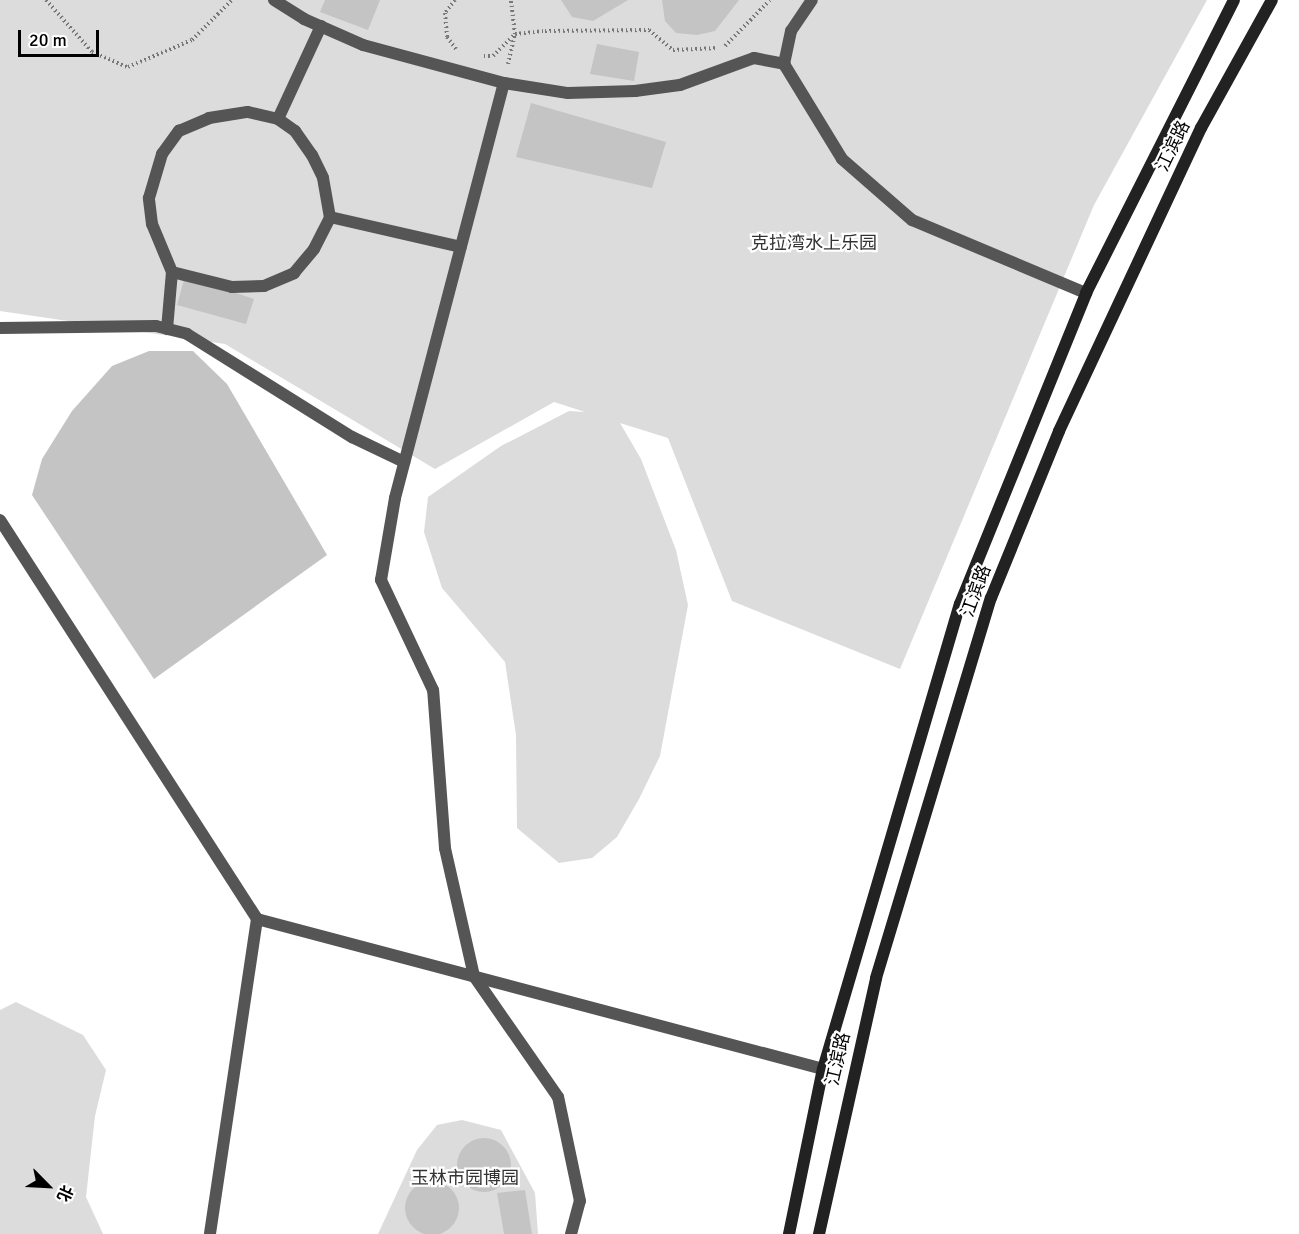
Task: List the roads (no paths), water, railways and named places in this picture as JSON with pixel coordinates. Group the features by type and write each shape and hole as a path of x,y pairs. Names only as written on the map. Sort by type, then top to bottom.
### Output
{"main road":[{"name":"江滨路","path":"789,1234 823,1069 960,604 1086,293 1234,0"},
{"name":"江滨路","path":"819,1234 876,978 991,598 1059,431 1196,139 1272,0"}],"street":[{"path":"274,0 321,27 363,45 504,83 568,93 635,91 680,85 754,58 784,64"},
{"path":"812,0 791,31 784,64 842,159 912,220 1086,293"},
{"path":"278,119 321,27"},
{"path":"504,83 404,462 381,580 433,690 445,848 474,976 558,1097 580,1202 571,1234"},
{"path":"167,329 172,272 152,224 149,198 162,154 179,131 209,117 248,112 278,119 295,131 312,155 323,178 330,217 314,249 294,273 264,286 232,287 172,272"},
{"path":"330,217 461,247"},
{"path":"0,328 167,329 187,334 352,437 404,462"},
{"path":"0,520 257,919 210,1234"},
{"path":"257,919 823,1069"}],"park label":[{"name":"克拉湾水上乐园","path":"814,243"},
{"name":"玉林市园博园","path":"465,1178"}]}
